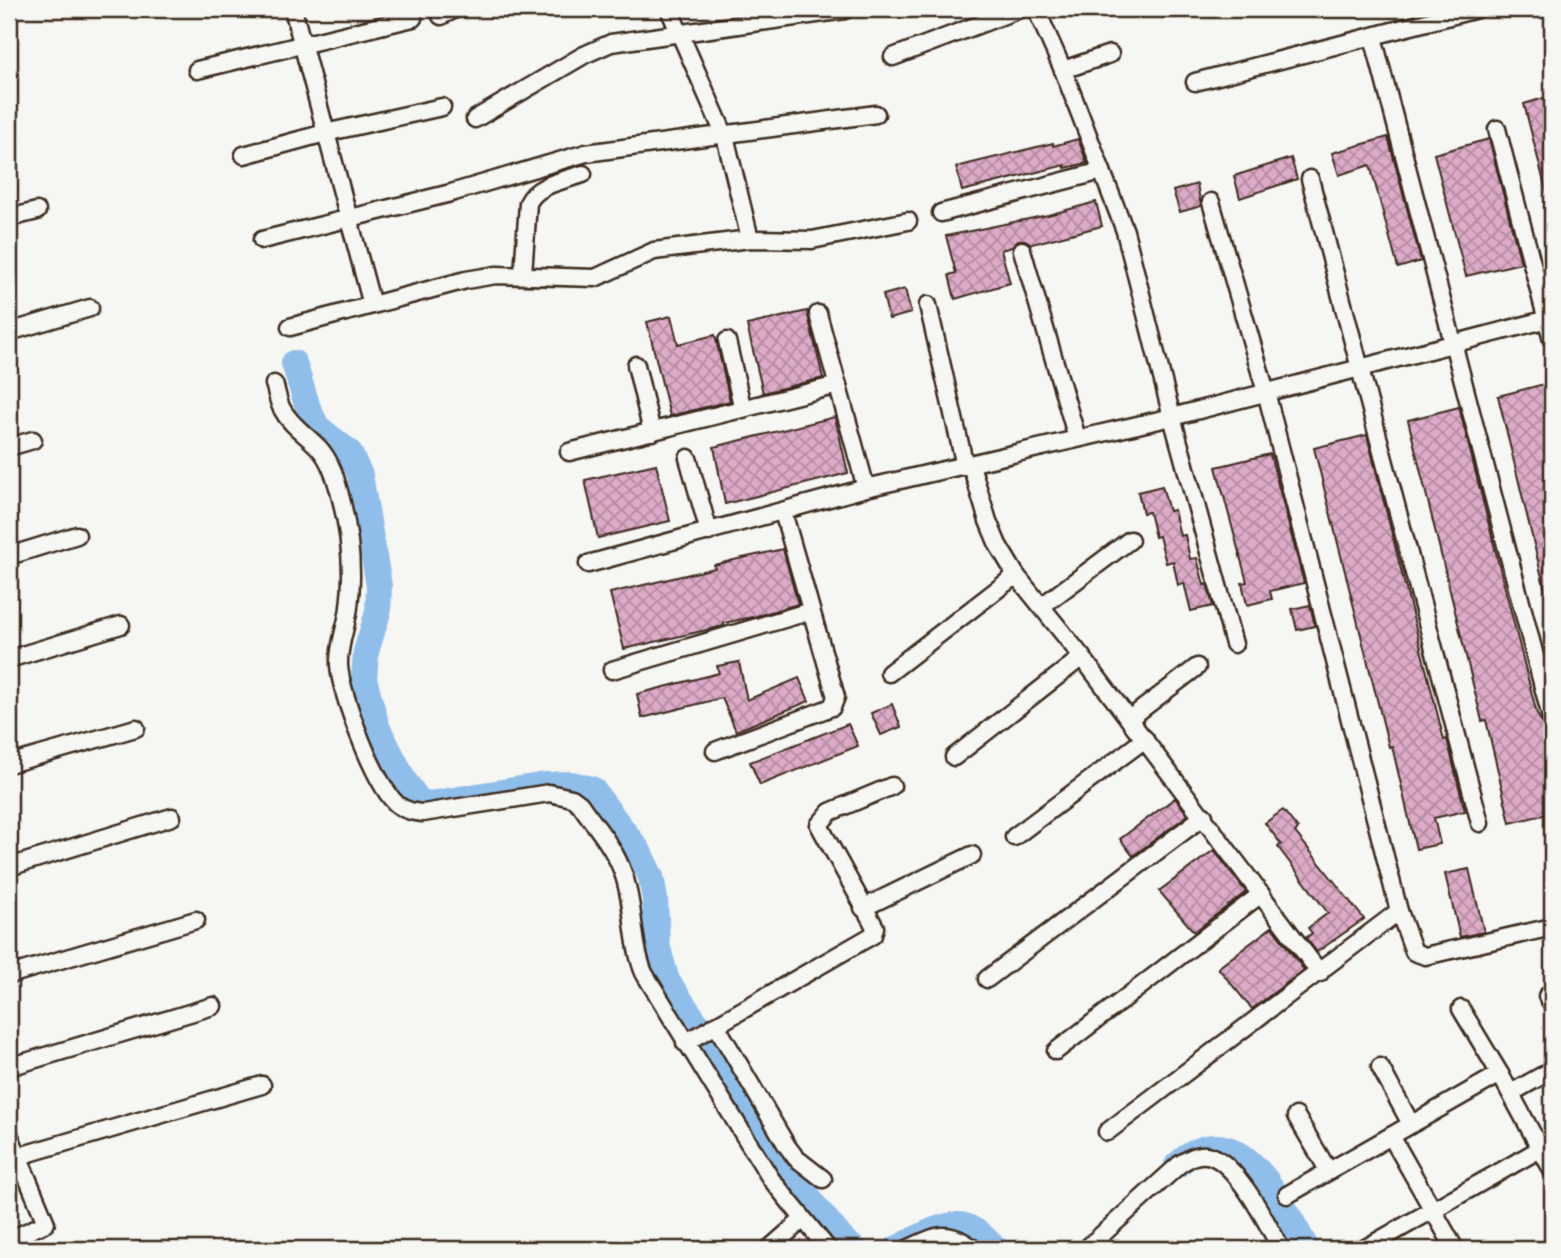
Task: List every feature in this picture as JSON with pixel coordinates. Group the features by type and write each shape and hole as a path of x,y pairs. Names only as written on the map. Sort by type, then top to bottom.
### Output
{"street":[{"path":"293,9 372,305"},
{"path":"668,9 725,135 750,239"},
{"path":"893,57 1020,9"},
{"path":"1035,9 1063,70 1125,231 1172,417 1234,643"},
{"path":"1195,82 1477,9"},
{"path":"475,119 584,55 611,43 845,10"},
{"path":"197,70 413,18"},
{"path":"1373,37 1552,721"},
{"path":"1063,70 1110,54"},
{"path":"244,155 325,133 442,107"},
{"path":"262,240 452,192 586,153 876,114"},
{"path":"1497,129 1550,319 1552,340"},
{"path":"941,213 1102,171"},
{"path":"523,274 528,204 531,196 537,190 583,174"},
{"path":"1310,179 1480,823"},
{"path":"1210,202 1266,392 1399,911 1414,952 1421,956 1552,927"},
{"path":"9,218 37,211"},
{"path":"290,327 466,280 523,274 595,278 654,251 750,239 812,240 908,222"},
{"path":"1022,250 1077,438"},
{"path":"928,304 968,465 998,545 1016,575 1204,816 1320,973"},
{"path":"9,332 90,308"},
{"path":"818,314 866,488"},
{"path":"587,564 866,488 1172,417 1550,319"},
{"path":"727,341 743,411"},
{"path":"636,365 652,432"},
{"path":"274,384 283,410 297,429 320,448 331,466 338,487 352,579 339,661 341,681 359,736 387,791 397,804 423,813 549,793 572,798 580,804 623,871 637,956 644,973 690,1040 771,1179 828,1249"},
{"path":"569,452 743,411 838,385"},
{"path":"9,447 33,440"},
{"path":"688,458 709,532"},
{"path":"715,751 832,707 836,697 783,512"},
{"path":"9,556 76,535"},
{"path":"1042,606 1130,540"},
{"path":"889,673 1016,575"},
{"path":"612,670 811,611"},
{"path":"9,659 121,625"},
{"path":"954,757 1082,657"},
{"path":"1129,719 1197,667"},
{"path":"9,764 136,727"},
{"path":"1014,837 1145,739"},
{"path":"690,1040 869,939 873,934 875,927 818,825 830,812 892,786"},
{"path":"987,979 1204,816"},
{"path":"9,867 172,817"},
{"path":"863,908 972,855"},
{"path":"1056,1051 1261,894"},
{"path":"1107,1132 1399,911"},
{"path":"9,975 196,920"},
{"path":"9,1067 213,1006"},
{"path":"1461,1009 1551,1165"},
{"path":"715,1026 787,1146 796,1158 823,1179"},
{"path":"1380,1068 1411,1124"},
{"path":"1511,1093 1552,1070"},
{"path":"1287,1195 1500,1074"},
{"path":"13,1157 262,1085"},
{"path":"1296,1116 1328,1170"},
{"path":"9,1135 13,1157 46,1223 9,1240"},
{"path":"1391,1136 1455,1249"},
{"path":"1364,1249 1541,1149"},
{"path":"1086,1249 1180,1164 1194,1156 1202,1155 1223,1162 1235,1175 1257,1205 1281,1249"},
{"path":"769,1249 802,1220"},
{"path":"907,1249 937,1235 949,1235 961,1239 974,1249"}],"building":[{"path":"1547,97 1552,113 1552,201 1549,202 1524,104"},
{"path":"1388,137 1421,261 1398,268 1370,165 1339,175 1332,153"},
{"path":"1078,139 1087,163 1065,168 1065,165 962,191 956,167"},
{"path":"1489,139 1521,263 1466,276 1434,154"},
{"path":"1291,158 1297,179 1240,198 1234,176"},
{"path":"1197,184 1201,206 1180,212 1173,191"},
{"path":"1096,202 1102,226 1032,244 1018,240 1012,247 1001,250 1010,283 955,299 949,275 956,273 946,236"},
{"path":"905,289 911,313 889,319 883,295"},
{"path":"807,311 823,378 763,393 747,325"},
{"path":"671,316 678,344 715,335 730,401 670,416 647,322"},
{"path":"1552,382 1552,597 1547,598 1498,396"},
{"path":"1459,407 1537,714 1545,728 1552,760 1552,813 1510,823 1486,720 1482,721 1408,420"},
{"path":"835,417 848,473 725,504 714,447"},
{"path":"1367,435 1444,740 1447,739 1465,811 1434,818 1440,844 1416,849 1392,746 1389,747 1314,448"},
{"path":"1270,454 1304,583 1270,591 1272,599 1247,605 1242,583 1247,582 1216,467"},
{"path":"656,464 670,521 598,538 585,480"},
{"path":"1162,486 1169,511 1174,510 1180,536 1185,535 1190,559 1197,558 1213,606 1191,611 1184,583 1178,585 1173,561 1166,563 1159,536 1155,537 1149,512 1143,513 1138,492"},
{"path":"783,549 798,604 724,623 724,626 624,649 610,593"},
{"path":"1310,605 1315,626 1297,630 1292,609"},
{"path":"739,662 747,700 799,678 809,701 736,731 722,698 642,718 637,694 719,673 717,666"},
{"path":"892,704 901,727 881,735 871,713"},
{"path":"848,724 858,746 760,785 750,762"},
{"path":"1175,798 1188,815 1133,856 1120,839"},
{"path":"1283,810 1298,829 1295,832 1364,919 1317,952 1306,938 1312,933 1308,928 1328,913 1278,847 1281,844 1265,823"},
{"path":"1214,850 1246,892 1194,932 1159,891"},
{"path":"1469,869 1484,932 1460,937 1445,874"},
{"path":"1272,927 1304,970 1252,1009 1218,968"}],"waterway":[{"path":"294,363 317,427 349,452 360,475 379,586 378,612 366,652 364,679 377,727 405,782 419,801 429,804 545,785 572,784 592,789 638,850 651,877 657,945 667,981 813,1204 842,1239 854,1249"},
{"path":"1177,1165 1200,1150 1220,1147 1239,1154 1256,1168 1271,1187 1307,1249"},
{"path":"896,1249 951,1225 964,1226 975,1231 996,1249"}]}
